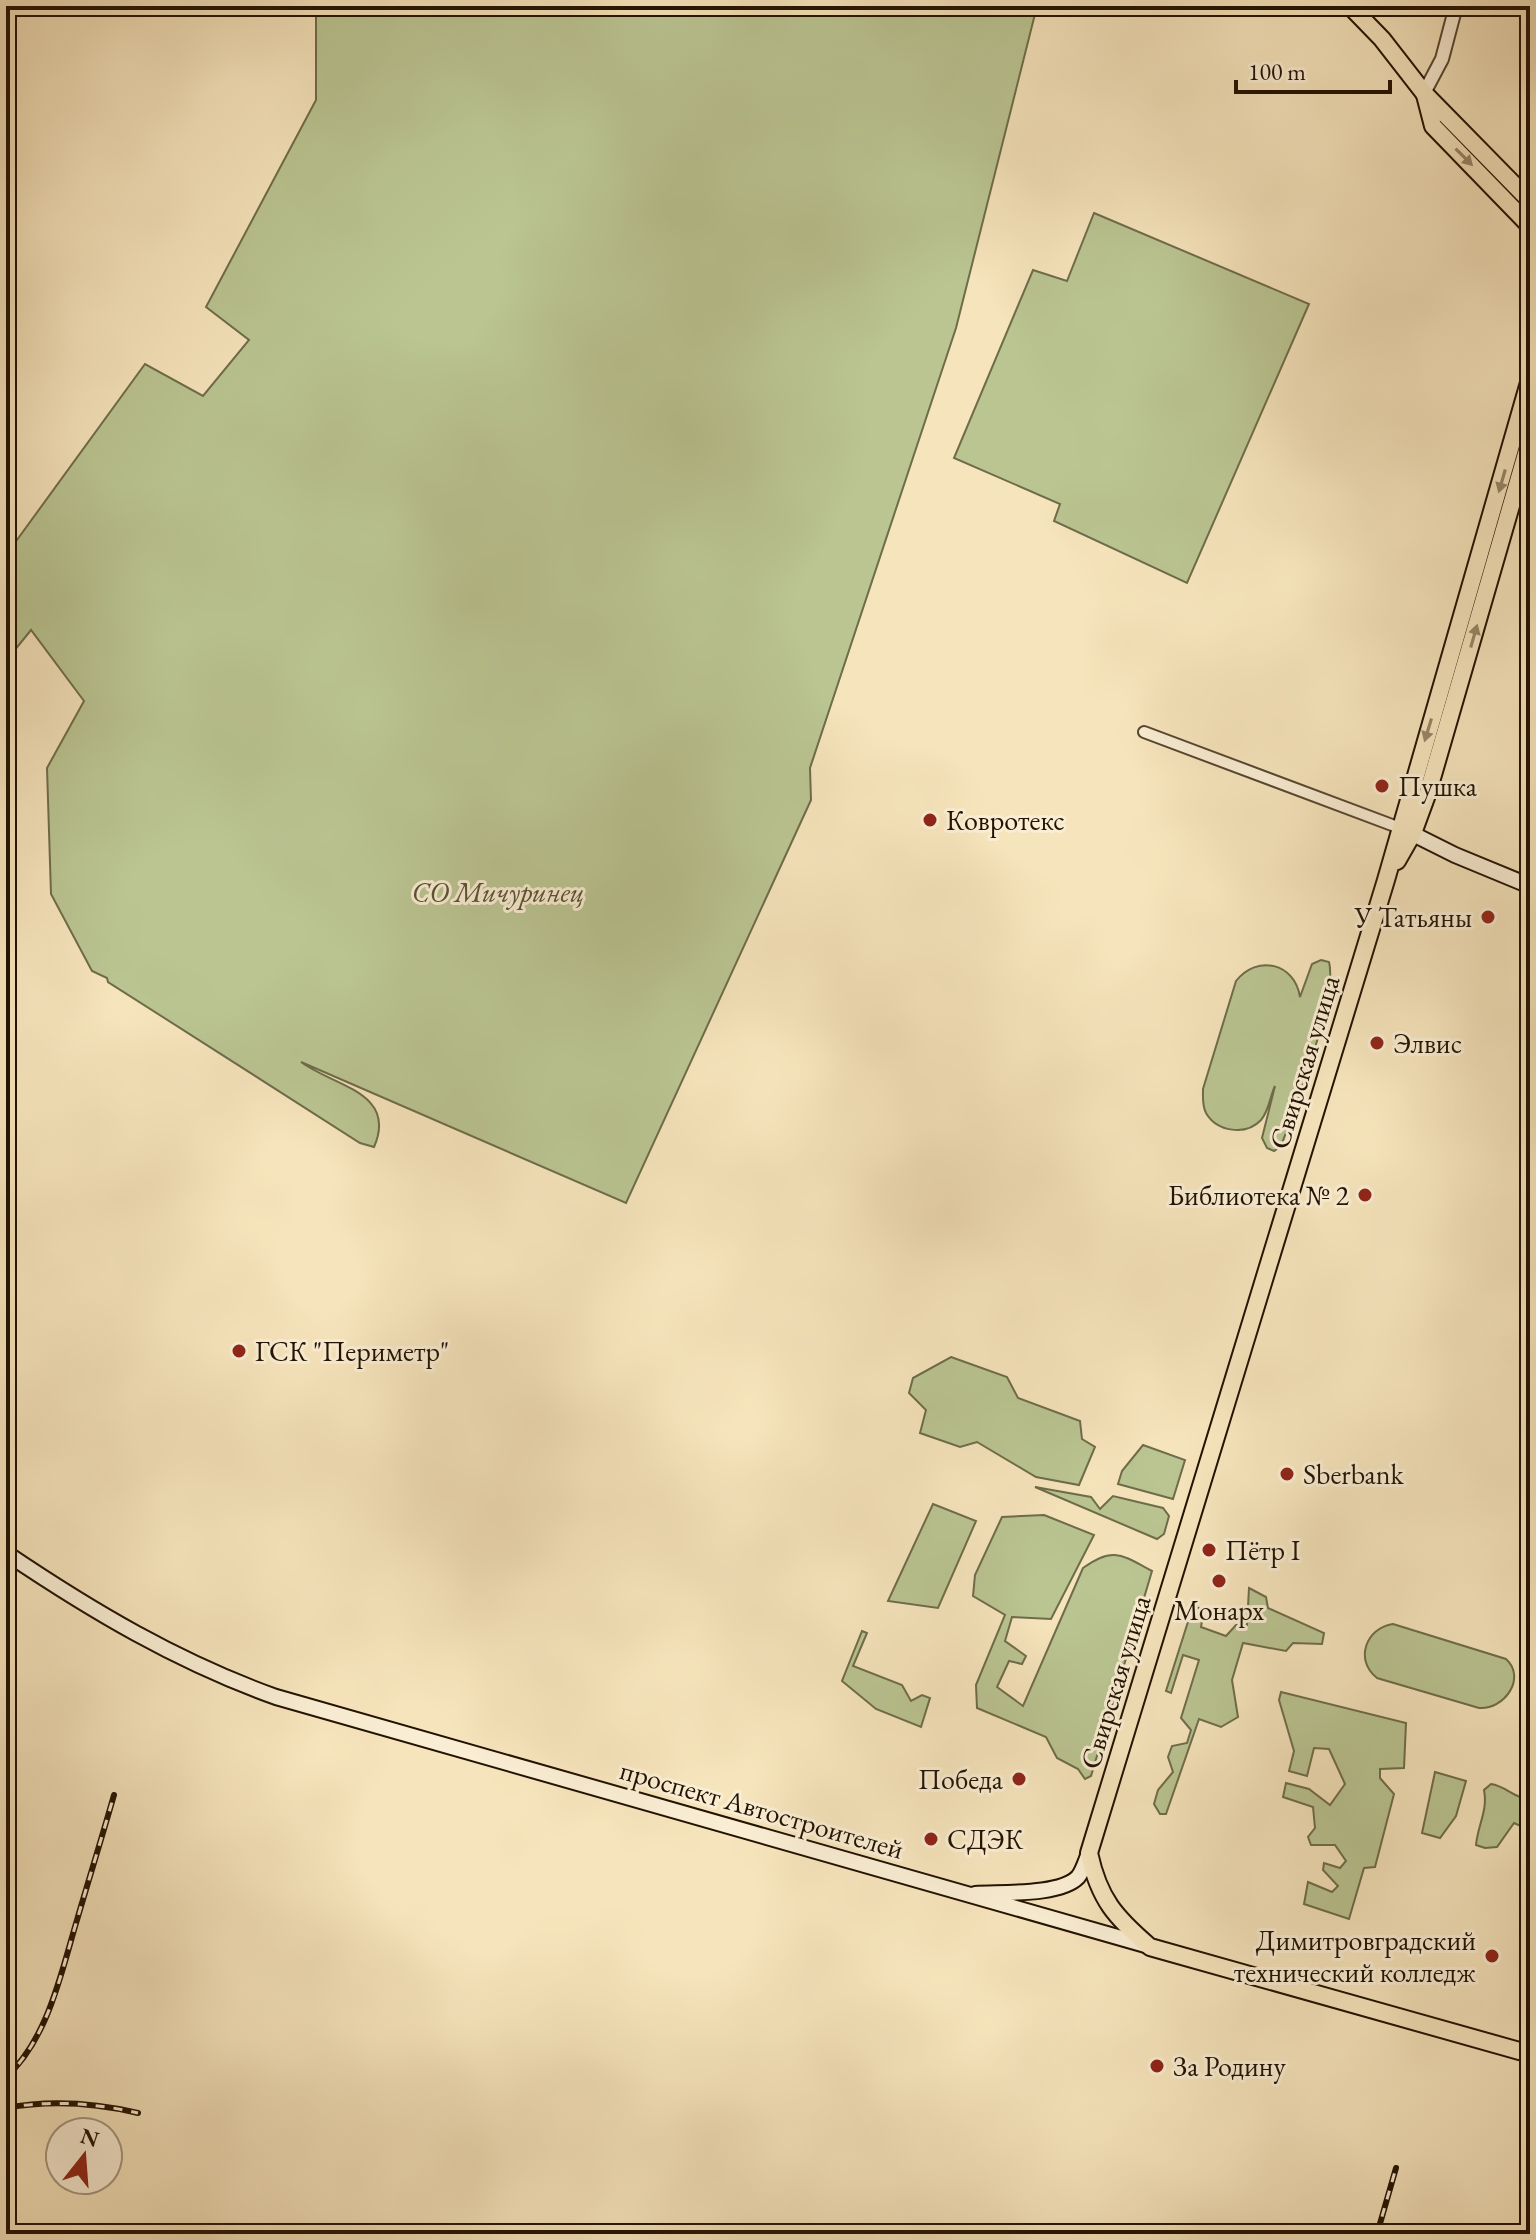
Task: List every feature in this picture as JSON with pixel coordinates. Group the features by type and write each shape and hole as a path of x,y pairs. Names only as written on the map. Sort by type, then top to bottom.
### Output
{"highway":[{"path":"1350,6 1382,39 1424,93 1530,201"},
{"path":"1424,93 1433,126 1530,226"},
{"name":"Свирская улица","path":"1089,1853 1386,880 1406,830 1530,379"},
{"path":"1406,830 1428,792 1530,440"},
{"path":"1089,1853 1100,1889 1112,1912 1150,1947"},
{"name":"проспект Автостроителей","path":"1150,1947 1530,2054"}],"main road":[{"path":"1406,830 1455,855 1530,886"},
{"name":"проспект Автостроителей","path":"6,1553 152,1644 276,1697 1150,1947"},
{"name":"Свирская улица","path":"966,1894 1048,1889 1064,1885 1078,1877 1089,1853"}],"street":[{"path":"1424,93 1442,59 1456,6"},
{"path":"1144,732 1406,830"}],"green space":[{"name":"СО Мичуринец","path":"316,6 1037,6 956,328 810,768 811,800 626,1203 301,1062 370,1102 377,1114 379,1129 374,1147 360,1143 92,971 51,894 47,768 84,701 31,630 6,661 6,555 145,364 203,396 249,340 206,307 316,100"},
{"path":"1094,213 1309,304 1187,583 1054,521 1060,504 954,458 1033,270 1067,281"},
{"path":"1321,960 1329,962 1330,978 1321,1025 1281,1146 1274,1151 1267,1148 1262,1138 1275,1086 1261,1120 1240,1130 1224,1128 1211,1119 1204,1107 1203,1089 1236,981 1254,967 1274,966 1291,976 1300,997 1312,964"},
{"path":"951,1357 1007,1377 1018,1398 1080,1421 1082,1439 1095,1447 1079,1485 1036,1477 977,1442 960,1447 920,1433 926,1410 909,1393 913,1378"},
{"path":"1143,1445 1185,1460 1173,1499 1118,1484 1122,1471"},
{"path":"1035,1487 1091,1497 1100,1509 1113,1496 1163,1508 1169,1516 1164,1534 1157,1539"},
{"path":"933,1504 976,1521 938,1608 888,1601"},
{"path":"1044,1515 1094,1535 1051,1619 1012,1617 1005,1641 1026,1656 1022,1664 1009,1661 997,1687 1023,1706 1083,1568 1102,1557 1118,1555 1152,1571 1091,1776 1085,1779 1078,1769 1057,1758 1046,1737 977,1708 976,1685 1005,1615 973,1596 975,1575 1002,1517"},
{"path":"1249,1588 1266,1597 1268,1608 1324,1633 1322,1644 1293,1643 1286,1651 1243,1643 1232,1680 1238,1717 1221,1727 1199,1719 1166,1814 1160,1814 1154,1804 1158,1790 1173,1772 1168,1757 1172,1746 1187,1743 1191,1730 1181,1718 1199,1660 1183,1655 1171,1693 1166,1691 1193,1606 1204,1610 1201,1627 1226,1636 1236,1625 1247,1625"},
{"path":"1393,1624 1506,1659 1514,1675 1510,1691 1497,1704 1479,1708 1377,1678 1366,1663 1366,1646 1376,1632"},
{"path":"862,1631 867,1633 853,1666 902,1685 911,1701 922,1695 930,1698 921,1727 876,1709 842,1681"},
{"path":"1281,1692 1406,1723 1404,1768 1380,1769 1380,1778 1394,1794 1375,1867 1364,1868 1349,1919 1304,1904 1308,1882 1332,1892 1338,1886 1323,1870 1324,1863 1340,1868 1346,1861 1335,1845 1311,1845 1308,1837 1315,1828 1313,1807 1283,1797 1286,1783 1309,1789 1330,1805 1345,1784 1329,1749 1314,1748 1307,1776 1289,1771 1294,1751 1279,1700"},
{"path":"1435,1772 1466,1781 1456,1816 1440,1838 1422,1833"},
{"path":"1491,1784 1530,1799 1530,1826 1525,1828 1514,1823 1497,1847 1485,1848 1476,1845 1485,1804 1484,1790"}],"railway":[{"path":"6,2077 33,2044 43,2025 65,1962 114,1795"},
{"path":"6,2108 72,2104 138,2113"},
{"path":"1377,2234 1396,2168"}],"place":[{"name":"Пушка","path":"1382,786"},
{"name":"Ковротекс","path":"930,820"},
{"name":"У Татьяны","path":"1488,917"},
{"name":"Элвис","path":"1377,1043"},
{"name":"Библиотека № 2","path":"1365,1195"},
{"name":"ГСК \"Периметр\"","path":"239,1351"},
{"name":"Sberbank","path":"1287,1474"},
{"name":"Пётр I","path":"1209,1550"},
{"name":"Монарх","path":"1219,1581"},
{"name":"Победа","path":"1019,1779"},
{"name":"СДЭК","path":"931,1839"},
{"name":"Димитровградский технический колледж","path":"1492,1956"},
{"name":"За Родину","path":"1157,2066"}]}
